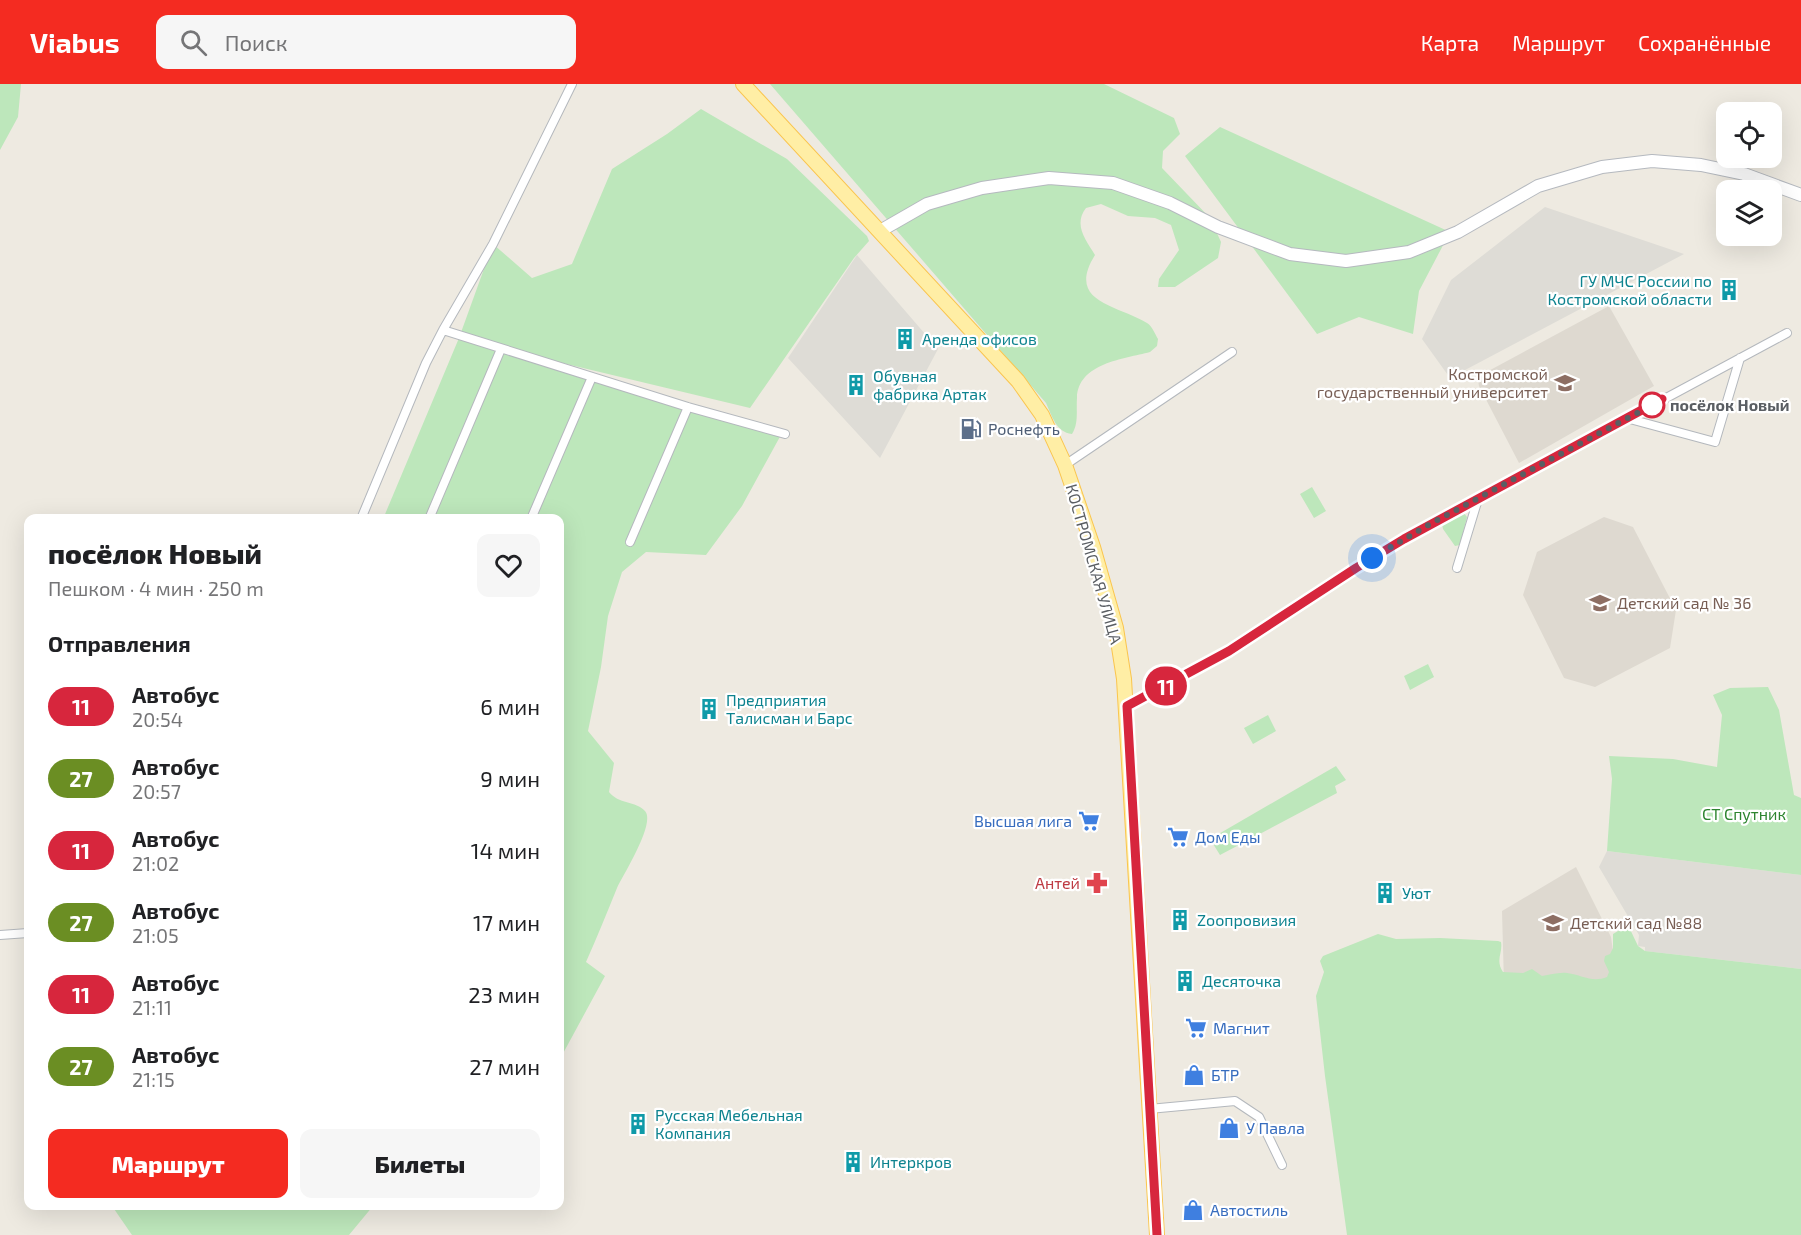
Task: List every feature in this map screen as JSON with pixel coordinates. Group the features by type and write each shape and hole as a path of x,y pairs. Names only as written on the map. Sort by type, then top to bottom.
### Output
{"main road":[{"name":"КОСТРОМСКАЯ УЛИЦА","path":"743,84 1018,381 1042,415 1065,465 1093,547 1116,628 1127,706 1157,1235"},
{"path":"880,231 927,204 982,188 1049,178 1113,183 1170,203 1218,227 1290,254 1346,261 1409,252 1458,232 1538,186 1602,166 1652,161 1701,165 1744,174 1801,195"}],"street":[{"path":"364,514 426,363 498,236 572,84"},
{"path":"443,330 501,350 784,435"},
{"path":"1127,706 1229,651 1356,568 1478,499 1787,333"},
{"path":"431,514 501,350"},
{"path":"1065,465 1232,352"},
{"path":"1626,418 1714,442 1740,358"},
{"path":"533,514 592,377"},
{"path":"630,542 688,407"},
{"path":"1457,568 1478,499"},
{"path":"0,935 24,933"},
{"path":"1149,1109 1235,1101 1259,1117 1282,1165"}],"shaded area":[{"path":"1545,207 1684,254 1450,378 1422,339 1451,280"},
{"path":"857,255 938,349 880,458 788,358"},
{"name":"Костромской государственный университет","path":"1609,306 1654,386 1519,463 1478,380 1481,375"},
{"name":"Детский сад № 36","path":"1604,517 1633,527 1676,610 1670,648 1595,687 1564,678 1523,595 1537,552"},
{"path":"1607,851 1801,875 1801,969 1645,951 1645,947 1638,946 1639,935 1599,867"},
{"name":"Детский сад №88","path":"1576,867 1611,937 1617,979 1504,984 1502,911"}],"green space":[{"path":"0,84 21,84 18,117 0,150"},
{"path":"770,84 1104,84 1174,118 1180,134 1163,151 1162,168 1210,218 1221,242 1218,258 1175,287 1158,287 1159,279 1179,250 1171,225 1155,218 1128,216 1101,204 1086,208 1081,220 1082,232 1095,255 1087,271 1087,283 1091,293 1110,306 1147,323 1158,339 1157,346 1150,352 1104,364 1085,377 1079,386 1074,430 1072,434 1067,433 1055,423 1046,403"},
{"path":"701,109 787,159 867,236 869,241 854,258 750,408 475,342 782,433 742,506 706,555 646,552 622,572 608,616 601,667 588,731 614,763 609,792 617,799 645,811 646,826 586,962 605,976 564,1052 564,514 385,514 459,338 493,244 532,278 572,264 612,169"},
{"path":"1220,127 1450,232 1419,291 1413,334 1359,317 1317,334 1185,156"},
{"path":"1312,487 1326,511 1314,518 1300,494"},
{"path":"1463,512 1467,517 1460,545 1455,546 1442,524"},
{"path":"1428,664 1434,677 1410,690 1404,676"},
{"name":"СТ Спутник","path":"1768,687 1779,710 1794,795 1801,798 1801,875 1607,851 1612,779 1609,756 1673,759 1717,767 1722,715 1713,695 1730,688"},
{"path":"1268,715 1276,731 1253,744 1244,728"},
{"path":"1336,766 1346,780 1335,786 1337,793 1220,855 1210,839"},
{"path":"1628,925 1638,946 1645,951 1801,969 1801,1235 1347,1235 1316,996 1324,972 1320,961 1323,956 1378,934 1396,939 1440,938 1498,941 1501,942 1499,960 1503,972 1523,973 1532,969 1542,976 1564,973 1602,979 1607,977 1609,972 1604,961 1605,956 1610,954 1613,948 1613,934"},
{"path":"115,1210 370,1210 349,1235 132,1235"}],"bus line":[{"name":"11","path":"1157,1235 1127,706 1229,651 1404,539 1662,399"}],"place":[{"name":"ГУ МЧС России по Костромской области","path":"1729,290"},
{"name":"Аренда офисов","path":"905,339"},
{"name":"Костромской государственный университет","path":"1565,383"},
{"name":"Обувная фабрика Артак","path":"856,385"},
{"name":"посёлок Новый","path":"1652,405"},
{"name":"Роснефть","path":"971,429"},
{"name":"Детский сад № 36","path":"1600,603"},
{"name":"Предприятия Талисман и Барс","path":"709,709"},
{"name":"Высшая лига","path":"1089,821"},
{"name":"Дом Еды","path":"1178,837"},
{"name":"Антей","path":"1097,883"},
{"name":"Уют","path":"1385,893"},
{"name":"Zоопровизия","path":"1180,920"},
{"name":"Детский сад №88","path":"1553,923"},
{"name":"Десяточка","path":"1185,981"},
{"name":"Магнит","path":"1196,1028"},
{"name":"БТР","path":"1194,1075"},
{"name":"Русская Мебельная Компания","path":"638,1124"},
{"name":"У Павла","path":"1229,1128"},
{"name":"Интеркров","path":"853,1162"},
{"name":"Автостиль","path":"1193,1210"}],"route":[{"path":"1372,558 1432,523 1652,405"}]}
